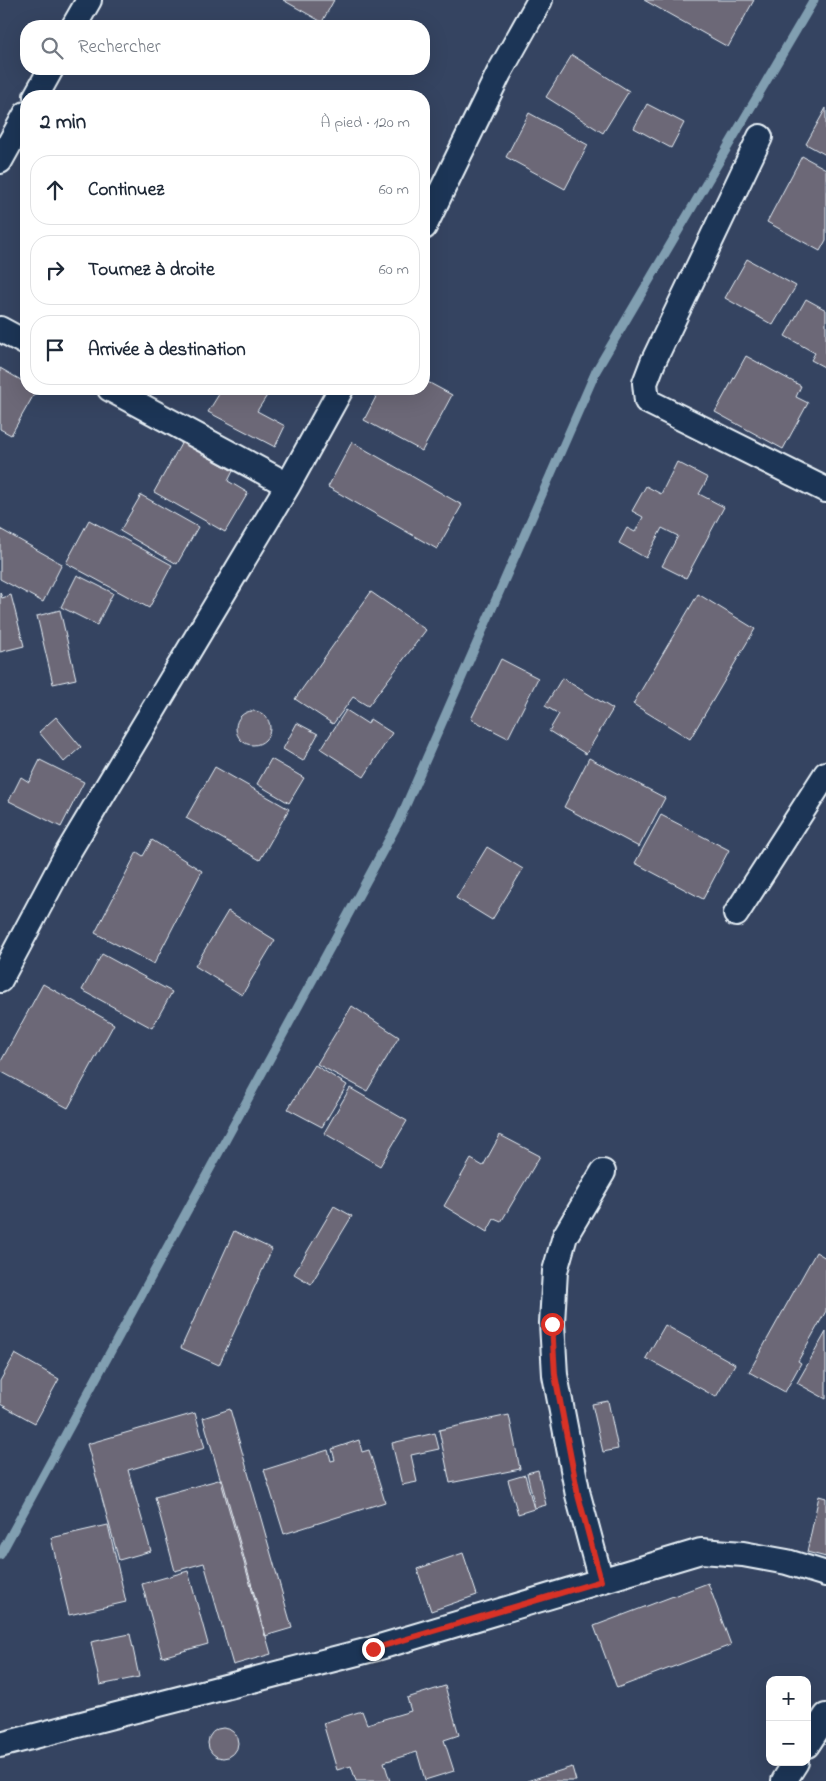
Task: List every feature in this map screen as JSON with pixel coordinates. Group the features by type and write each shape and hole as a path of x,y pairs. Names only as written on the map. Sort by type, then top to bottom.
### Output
{"street":[{"path":"77,20 89,0"},
{"path":"430,215 499,73 540,0"},
{"path":"39,90 48,75"},
{"path":"0,162 20,125"},
{"path":"760,137 654,362 646,383 646,401 826,490"},
{"path":"0,329 20,340"},
{"path":"121,395 288,485"},
{"path":"0,980 67,854 288,485 339,395"},
{"path":"736,914 826,774"},
{"path":"601,1581 578,1495 555,1375 552,1324 555,1271 565,1236 603,1172"},
{"path":"0,1745 373,1649 701,1551 743,1554 787,1562 826,1574"},
{"path":"811,1739 826,1716"},
{"path":"784,1781 793,1766"}],"building":[{"path":"283,0 334,0 323,20 318,20"},
{"path":"644,0 754,0 728,47"},
{"path":"572,55 629,91 603,133 546,97"},
{"path":"647,104 684,123 671,148 634,128"},
{"path":"826,108 826,155 806,144"},
{"path":"529,113 588,145 565,189 506,157"},
{"path":"802,156 826,169 826,240 820,251 767,222"},
{"path":"747,259 796,286 773,325 725,298"},
{"path":"806,299 826,310 826,368 811,360 815,353 785,336"},
{"path":"746,356 801,386 796,397 808,403 783,449 715,412"},
{"path":"0,368 20,380 20,395 34,395 11,435 0,429"},
{"path":"430,383 452,395 422,451 364,420 377,395 430,395"},
{"path":"219,395 267,395 257,411 285,426 275,447 208,412"},
{"path":"182,442 233,471 228,481 248,493 225,532 154,492"},
{"path":"352,442 462,505 437,549 328,487"},
{"path":"677,462 708,478 699,494 724,507 686,578 662,566 678,536 662,528 646,558 619,543 627,528 635,532 643,517 632,511 646,486 661,494"},
{"path":"141,495 198,527 177,564 120,531"},
{"path":"89,520 172,565 149,608 66,563"},
{"path":"0,529 62,564 43,602 0,579"},
{"path":"77,575 113,593 97,625 61,607"},
{"path":"0,592 2,598 11,595 24,646 0,652"},
{"path":"371,592 426,630 368,706 353,697 333,724 295,699"},
{"path":"698,594 755,629 690,739 633,704"},
{"path":"60,610 76,679 53,684 37,616"},
{"path":"501,659 538,678 508,738 471,719"},
{"path":"562,678 613,709 586,754 549,731 559,714 545,706"},
{"path":"346,710 368,724 370,719 392,733 364,777 321,749"},
{"path":"253,711 260,712 265,716 269,721 269,735 265,740 260,744 253,745 246,744 241,740 237,735 236,728 237,721 241,716 246,712"},
{"path":"56,717 81,747 64,762 39,732"},
{"path":"297,723 318,734 303,761 283,749"},
{"path":"589,758 665,798 639,847 564,807"},
{"path":"271,759 304,778 289,803 257,784"},
{"path":"40,760 84,782 61,827 9,801 21,777 29,782"},
{"path":"215,767 289,809 260,860 186,818"},
{"path":"661,815 729,850 703,899 635,863"},
{"path":"152,840 202,871 154,964 95,933 137,852 143,856"},
{"path":"487,847 523,869 492,920 456,898"},
{"path":"228,911 275,940 242,995 195,966"},
{"path":"102,954 172,992 152,1028 82,990"},
{"path":"43,984 114,1024 68,1108 0,1071 0,1063"},
{"path":"352,1006 399,1037 367,1091 317,1064"},
{"path":"315,1065 347,1085 322,1127 288,1109"},
{"path":"350,1088 407,1121 380,1166 324,1133"},
{"path":"500,1135 540,1156 501,1222 494,1219 487,1232 444,1206 471,1159 483,1166"},
{"path":"334,1206 352,1216 311,1284 294,1274"},
{"path":"234,1231 272,1249 219,1365 181,1348"},
{"path":"816,1252 826,1258 826,1311 798,1361 801,1363 785,1392 749,1372"},
{"path":"665,1325 735,1364 716,1397 646,1358"},
{"path":"826,1332 826,1399 797,1383"},
{"path":"15,1354 59,1379 35,1423 0,1404 0,1381"},
{"path":"608,1401 618,1449 603,1452 592,1404"},
{"path":"230,1409 292,1628 265,1636 203,1418"},
{"path":"195,1413 205,1448 128,1470 151,1551 119,1560 87,1444"},
{"path":"509,1415 520,1469 450,1483 439,1430"},
{"path":"435,1433 439,1449 411,1455 417,1482 402,1485 392,1443"},
{"path":"359,1440 362,1452 369,1450 385,1502 284,1534 264,1470 328,1450 331,1461 335,1460 332,1449"},
{"path":"538,1470 546,1505 535,1508 527,1473"},
{"path":"525,1475 534,1509 518,1514 508,1480"},
{"path":"222,1479 271,1654 233,1665 204,1563 175,1571 155,1497"},
{"path":"819,1496 826,1498 826,1557 807,1552"},
{"path":"108,1525 126,1602 69,1615 51,1538"},
{"path":"463,1553 477,1595 431,1611 417,1569"},
{"path":"188,1571 208,1644 162,1657 142,1584"},
{"path":"708,1583 731,1645 617,1688 594,1626"},
{"path":"130,1634 139,1677 100,1685 91,1642"},
{"path":"445,1686 459,1735 444,1740 454,1771 425,1780 417,1752 384,1762 390,1781 356,1781 351,1766 337,1770 323,1723 362,1711 367,1724 411,1711 407,1698"},
{"path":"223,1728 234,1732 238,1743 234,1754 223,1758 212,1754 208,1743 212,1732"},
{"path":"572,1767 576,1781 527,1781"}],"waterway":[{"path":"0,1555 399,821 596,371 814,0"}],"route":[{"path":"373,1649 601,1581 578,1495 555,1375 552,1324"}]}
